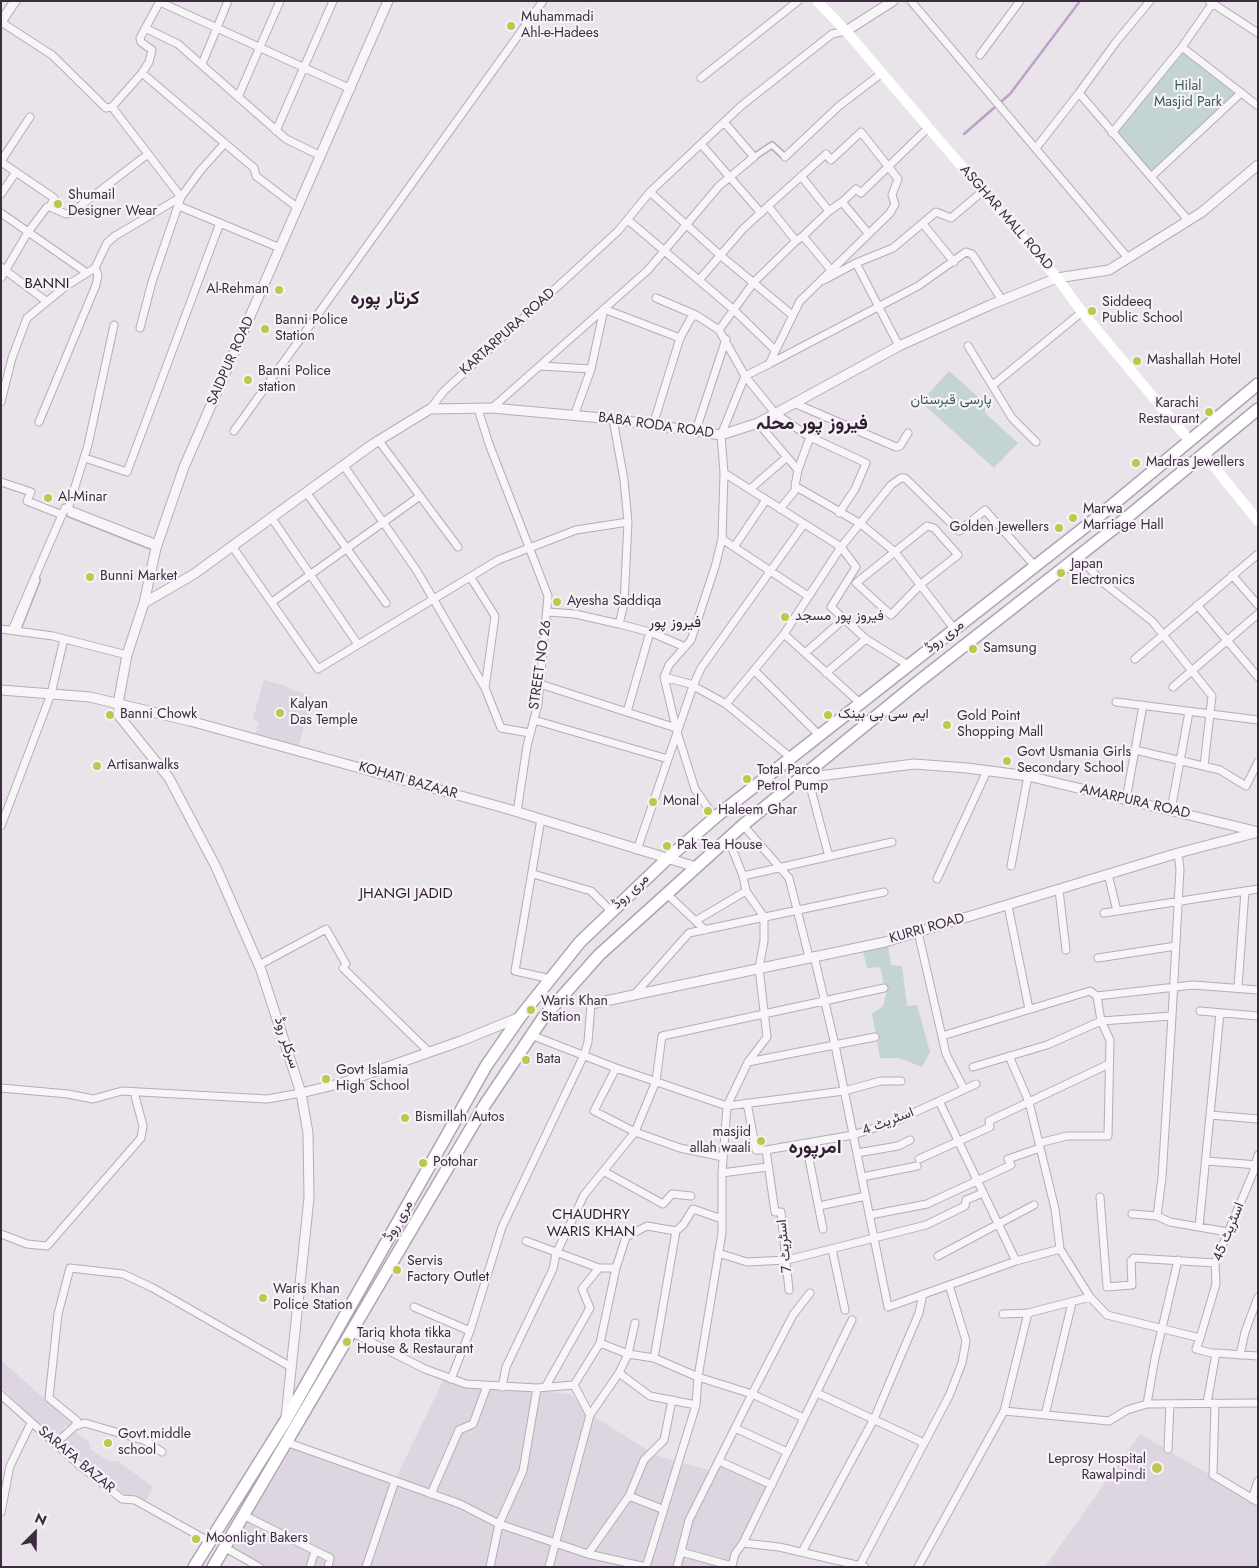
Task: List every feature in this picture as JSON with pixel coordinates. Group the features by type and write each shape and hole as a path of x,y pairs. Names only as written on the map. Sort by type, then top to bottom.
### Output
{"main road":[{"name":"ASGHAR MALL ROAD","path":"821,2 1057,278 1082,312 1188,440"},
{"name":"مری روڈ","path":"194,1567 286,1420 486,1066 520,1017 580,942 667,859 715,818 790,757 956,630 1034,565 1099,516 1188,440 1258,384"},
{"name":"مری روڈ","path":"213,1567 484,1106 543,1018 599,955 743,825 806,778 918,682 1078,556 1258,409"},
{"path":"1204,454 1258,521"}],"street":[{"path":"15,1 1,22 52,55 106,108 112,107 142,73 152,50 141,42 145,28 160,2 217,27 304,70 351,89"},
{"path":"202,64 228,1"},
{"path":"238,96 280,1"},
{"path":"276,131 333,1"},
{"name":"SAIDPUR ROAD","path":"118,704 128,655 144,602 156,546 184,468 388,1"},
{"path":"234,431 543,1"},
{"path":"701,78 798,1"},
{"path":"846,30 893,1"},
{"path":"911,1 1128,258"},
{"path":"980,55 1020,1"},
{"path":"1036,148 1116,42 1150,1"},
{"path":"1112,133 1182,47 1211,3 1258,33"},
{"path":"145,28 178,44 286,140 321,156"},
{"name":"KARTARPURA ROAD","path":"144,602 194,574 306,492 379,441 430,409 444,391 628,220 650,192 724,122 832,34 846,30"},
{"path":"1182,47 1258,106"},
{"path":"142,73 254,168 256,176 298,208"},
{"path":"492,408 575,332 648,270 719,186 754,157 772,145 785,157 839,106 882,73"},
{"path":"1078,93 1188,220"},
{"path":"1151,177 1241,93"},
{"path":"112,107 181,197"},
{"path":"1,278 3,269 44,210 50,207 54,198 1,162 30,117"},
{"path":"724,122 754,157"},
{"path":"719,330 754,282 796,241 856,189 861,193 889,168 928,127"},
{"path":"700,280 720,255 761,212 826,154 831,160 861,132 898,179 892,195 895,204 890,213 800,301 769,364"},
{"path":"1,402 23,327 28,318 46,301 95,268 107,243 115,236 181,197 200,171 225,144"},
{"path":"701,144 761,212"},
{"path":"50,207 66,214 71,213 148,154"},
{"name":"BABA RODA ROAD","path":"430,409 492,408 613,419 721,435 758,423 899,346 1002,300 1057,278 1109,270 1202,212 1258,164"},
{"path":"1,194 16,172"},
{"path":"801,176 829,211"},
{"path":"815,285 856,263 893,248 936,212 951,218 983,191"},
{"path":"650,192 720,255 792,314"},
{"path":"140,328 154,274 181,197"},
{"path":"842,202 868,233"},
{"path":"179,206 280,248"},
{"path":"768,206 796,241"},
{"path":"1,214 87,273"},
{"path":"628,220 734,310 775,350"},
{"path":"84,458 127,472 220,223"},
{"path":"923,224 954,262"},
{"path":"803,236 831,270"},
{"path":"715,818 695,789 677,730 664,677 669,664 691,640 716,567 722,538 724,473 721,435 745,376 918,286 966,252 972,254 1002,300"},
{"path":"856,263 899,346"},
{"path":"39,422 96,285 98,275 95,268"},
{"path":"3,269 46,301"},
{"path":"656,298 696,315 719,330 726,339 745,376 775,413 810,437 866,463 855,489 839,513"},
{"path":"604,309 680,338"},
{"path":"574,416 591,369 604,309"},
{"path":"993,385 1082,312"},
{"path":"653,425 680,338 691,318 696,315"},
{"path":"68,509 84,458 114,325"},
{"path":"696,430 726,339"},
{"path":"968,346 1012,418 1036,442"},
{"path":"540,366 591,369"},
{"path":"794,403 896,447 900,446 908,433"},
{"name":"STREET NO 26","path":"478,409 548,596 540,684 517,812"},
{"path":"613,419 624,480 628,522 624,604 619,624"},
{"path":"758,423 798,470"},
{"path":"810,437 798,470 795,486 861,524 895,552 956,630"},
{"path":"379,441 458,548"},
{"path":"750,489 787,458"},
{"path":"344,466 417,571 434,599 485,688 501,728 530,733"},
{"path":"724,473 841,547 856,567 831,607 866,639 908,665"},
{"path":"726,704 784,634 841,547 891,485 904,477 959,531 985,510 1034,565"},
{"path":"1,482 31,492 27,501 60,514"},
{"path":"780,509 797,488"},
{"path":"306,492 386,603"},
{"path":"272,602 420,496"},
{"path":"734,547 766,500"},
{"path":"14,631 60,514 65,508 156,546"},
{"path":"14,631 66,512 156,546"},
{"path":"271,518 357,644"},
{"path":"232,546 318,669 498,560 576,530 628,522"},
{"path":"637,850 677,730 693,686 702,668 804,524"},
{"path":"931,526 958,555 921,584 892,615 857,586 858,581 931,526"},
{"path":"722,538 808,596"},
{"path":"1135,659 1258,554"},
{"path":"1078,556 1088,569 1152,621 1212,696 1204,766"},
{"path":"1232,576 1258,605"},
{"path":"471,578 495,616 485,688"},
{"path":"1197,606 1258,676"},
{"path":"548,612 575,614 619,624 650,632 685,647"},
{"path":"1173,687 1258,614"},
{"path":"805,653 844,619"},
{"path":"1,629 64,639 128,655"},
{"path":"627,712 650,632"},
{"path":"784,634 860,703"},
{"path":"1,826 51,694 64,639"},
{"path":"826,672 866,639"},
{"path":"754,670 819,735"},
{"path":"664,677 693,686 726,704 790,757"},
{"path":"540,684 677,730"},
{"name":"KOHATI BAZAAR","path":"1,690 90,698 118,704 327,758 541,819 696,867"},
{"path":"1116,702 1258,720"},
{"name":"سرکلر روڈ","path":"118,704 120,717 169,778 216,867 259,965 301,1093 308,1133 309,1198 286,1420"},
{"path":"1126,800 1143,705"},
{"path":"1171,810 1189,712"},
{"path":"534,720 668,759"},
{"path":"1135,750 1220,770 1246,786 1257,766"},
{"name":"AMARPURA ROAD","path":"806,778 914,764 987,771 1028,776 1258,831"},
{"path":"937,879 987,771"},
{"path":"1011,866 1028,776"},
{"path":"806,778 829,857"},
{"path":"541,819 515,971 550,978"},
{"path":"743,825 789,878 835,1045 888,1307 1016,1261 1060,1249"},
{"name":"KURRI ROAD","path":"591,1004 885,942 1178,853 1258,831"},
{"path":"286,1442 460,1504 499,1524 588,1554 646,1567 662,1509 696,1405 698,1377 722,1219 722,1173 727,1106 748,1062 767,1037 759,968 764,941 764,917 746,891 743,876 728,838"},
{"path":"743,876 892,842"},
{"path":"1157,1216 1162,1178 1174,986 1180,869 1178,853"},
{"path":"533,874 592,891 611,911"},
{"path":"1108,874 1117,911"},
{"path":"1104,914 1258,889"},
{"path":"1059,890 1066,950"},
{"path":"697,920 746,891"},
{"path":"1238,988 1245,891"},
{"path":"634,995 689,933 884,892"},
{"path":"666,893 697,920 705,930"},
{"path":"1008,906 1029,1009"},
{"path":"259,965 326,929 344,966 429,1052"},
{"path":"918,932 946,1054 964,1089"},
{"path":"1098,958 1176,946"},
{"path":"942,1036 1090,991 1097,996 1174,986 1258,990"},
{"path":"502,1387 506,1367 553,1268 556,1254 584,1195 605,1172 634,1132 656,1081 662,1036 884,988"},
{"path":"870,1215 927,1204 1012,1165 1008,1159 1067,1136 1108,1136 1110,1040 1102,1021 1097,996"},
{"path":"451,1379 470,1331 502,1227 584,1055 588,1042 591,1004"},
{"path":"1200,1011 1258,1016"},
{"path":"1199,1227 1220,1013"},
{"path":"974,1066 1047,1045 1102,1021 1172,1016"},
{"path":"1,1088 68,1094 93,1099 116,1092 267,1098 301,1093 342,1083 520,1017"},
{"path":"531,1035 616,1068 727,1106 844,1091 881,1081 901,1081"},
{"path":"748,1062 875,1037"},
{"path":"1009,1056 1030,1102 1055,1209 1060,1249 1090,1297 1107,1315 1161,1330 1200,1338 1196,1350 1216,1354 1258,1356"},
{"path":"862,1177 918,1163 990,1127 989,1121 1109,1064"},
{"path":"616,1068 594,1112 634,1132 680,1148 723,1157"},
{"name":"اسٹریٹ 4","path":"766,1150 853,1135 896,1121 976,1084"},
{"path":"1,1234 27,1244 47,1246 141,1138 143,1126 134,1092"},
{"path":"939,1101 1016,1261"},
{"path":"747,1103 756,1150 766,1150"},
{"path":"1210,1115 1258,1120"},
{"path":"857,1153 898,1146 910,1140"},
{"path":"806,1144 823,1229"},
{"name":"اسٹریٹ 7","path":"766,1150 775,1212 781,1212 789,1290"},
{"name":"اسٹریٹ 45","path":"1200,1338 1216,1284 1215,1263 1257,1165 1258,1155"},
{"path":"1206,1161 1257,1165"},
{"path":"722,1173 767,1167"},
{"path":"605,1172 662,1204 672,1194 691,1196"},
{"path":"718,1253 747,1262 787,1260 926,1225 964,1206 966,1200 983,1193"},
{"path":"819,1206 866,1196"},
{"path":"1100,1197 1107,1287 1132,1285 1132,1259 1215,1263"},
{"path":"938,1256 1034,1205"},
{"path":"574,1385 600,1343 616,1268 626,1237 647,1226 676,1230 683,1225 693,1209 722,1219"},
{"path":"1132,1214 1157,1216 1170,1222 1228,1232"},
{"path":"654,1358 676,1230"},
{"path":"526,1241 556,1254 599,1268 616,1268"},
{"path":"832,1249 845,1310"},
{"path":"1147,1404 1161,1330 1178,1260"},
{"path":"75,1426 77,1421 49,1398 58,1314 70,1268 122,1274 153,1288 291,1367"},
{"path":"546,1386 590,1308 582,1289 599,1268"},
{"path":"743,1543 802,1552 862,1566 948,1396 963,1356 966,1341 950,1285"},
{"path":"677,1567 689,1520 793,1316 810,1293"},
{"path":"802,1552 874,1419 919,1313 923,1294"},
{"path":"1003,1314 1028,1313 1090,1297"},
{"path":"1240,1355 1245,1332 1258,1297"},
{"path":"1045,1415 1072,1303"},
{"path":"414,1307 470,1331"},
{"path":"918,1567 1004,1411 1028,1313"},
{"path":"681,1552 731,1566 735,1554 743,1543 772,1485 852,1320"},
{"path":"549,1567 590,1416 619,1373 628,1354 634,1323"},
{"path":"351,1332 425,1369 466,1384 537,1388 574,1385"},
{"path":"600,1343 628,1354 654,1358 698,1377 752,1394 804,1418"},
{"path":"1216,1354 1211,1403 1213,1474 1255,1500 1258,1481"},
{"path":"619,1373 650,1396 696,1405"},
{"path":"574,1385 590,1416"},
{"path":"431,1494 459,1430 473,1424 487,1386"},
{"path":"490,1567 499,1524 523,1471 537,1388"},
{"path":"817,1393 924,1443"},
{"name":"SARAFA BAZAR","path":"1,1395 55,1444 122,1498 135,1500 210,1542"},
{"path":"588,1554 629,1496 644,1460 664,1440 672,1400"},
{"path":"1004,1411 1109,1421 1127,1410 1147,1404 1258,1403"},
{"path":"1168,1449 1170,1404"},
{"path":"1,1512 10,1466 31,1422"},
{"path":"55,1444 75,1426 85,1423 146,1441 162,1452"},
{"path":"735,1428 787,1452"},
{"path":"719,1461 772,1485"},
{"path":"366,1567 395,1481"},
{"path":"629,1496 662,1509"},
{"path":"243,1515 330,1558 328,1567"},
{"path":"224,1548 260,1567"},
{"path":"310,1567 315,1551"}],"shaded area":[{"path":"264,680 311,696 298,750 254,738 259,722 253,719"},
{"path":"1,1360 75,1426 65,1426 55,1444 49,1435 1,1387"},
{"path":"443,1381 570,1394 595,1417 655,1455 709,1470 722,1465 769,1484 735,1567 249,1567 228,1555 294,1445 396,1478"},
{"path":"73,1431 89,1442 90,1449 108,1461 118,1461 153,1487 145,1502 127,1496 58,1443"},
{"name":"Leprosy Hospital Rawalpindi","path":"1140,1434 1258,1503 1258,1567 1045,1567"}],"green space":[{"name":"Hilal Masjid Park","path":"1182,47 1241,93 1151,177 1112,133"},
{"name":"پارسی قبرستان","path":"949,371 986,404 985,413 1018,443 994,468 921,402"},
{"path":"888,946 891,965 902,966 907,1006 917,1005 930,1052 922,1067 899,1058 880,1058 872,1014 883,1006 886,994 880,967 867,968 863,951"}],"waterway":[{"path":"964,134 1010,94 1080,1"}],"place":[{"name":"Muhammadi Ahl-e-Hadees","path":"511,26"},
{"name":"Shumail Designer Wear","path":"58,204"},
{"name":"Al-Rehman","path":"279,290"},
{"name":"Siddeeq Public School","path":"1092,311"},
{"name":"Banni Police Station","path":"265,329"},
{"name":"Mashallah Hotel","path":"1137,361"},
{"name":"Banni Police station","path":"248,380"},
{"name":"Karachi Restaurant","path":"1209,412"},
{"name":"Madras Jewellers","path":"1136,463"},
{"name":"Al-Minar","path":"48,498"},
{"name":"Marwa Marriage Hall","path":"1073,518"},
{"name":"Golden Jewellers","path":"1059,528"},
{"name":"Japan Electronics","path":"1061,573"},
{"name":"Bunni Market","path":"90,577"},
{"name":"Ayesha Saddiqa","path":"557,602"},
{"name":"فیروز پور مسجد","path":"785,617"},
{"name":"Samsung","path":"973,649"},
{"name":"Kalyan Das Temple","path":"280,713"},
{"name":"Banni Chowk","path":"110,715"},
{"name":"ایم سی بی بینک","path":"828,715"},
{"name":"Gold Point Shopping Mall","path":"947,725"},
{"name":"Govt Usmania Girls Secondary School","path":"1007,761"},
{"name":"Artisanwalks","path":"97,766"},
{"name":"Total Parco Petrol Pump","path":"747,779"},
{"name":"Monal","path":"653,802"},
{"name":"Haleem Ghar","path":"708,811"},
{"name":"Pak Tea House","path":"667,846"},
{"name":"Waris Khan Station","path":"531,1010"},
{"name":"Bata","path":"526,1060"},
{"name":"Govt Islamia High School","path":"326,1079"},
{"name":"Bismillah Autos","path":"405,1118"},
{"name":"masjid allah waali","path":"761,1141"},
{"name":"Potohar","path":"423,1163"},
{"name":"Servis Factory Outlet","path":"397,1270"},
{"name":"Waris Khan Police Station","path":"263,1298"},
{"name":"Tariq khota tikka House & Restaurant","path":"347,1342"},
{"name":"Govt.middle school","path":"108,1443"},
{"name":"Leprosy Hospital Rawalpindi","path":"1157,1468"},
{"name":"Moonlight Bakers","path":"196,1539"}],"district":[{"name":"BANNI","path":"47,284"},
{"name":"کرتار پورہ","path":"385,299"},
{"name":"فیروز پور محلہ","path":"812,424"},
{"name":"فیروز پور","path":"675,623"},
{"name":"JHANGI JADID","path":"406,894"},
{"name":"امرپورہ","path":"815,1148"},
{"name":"CHAUDHRY WARIS KHAN","path":"591,1224"}]}
